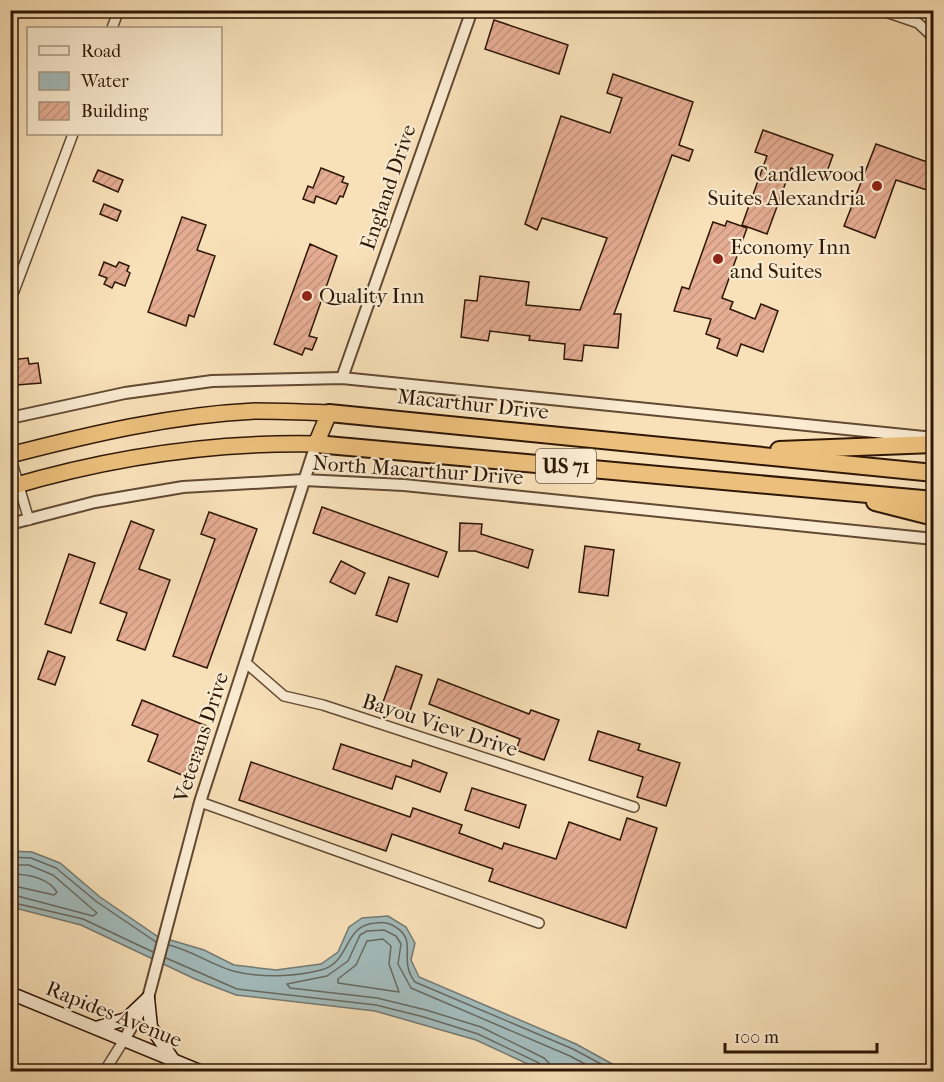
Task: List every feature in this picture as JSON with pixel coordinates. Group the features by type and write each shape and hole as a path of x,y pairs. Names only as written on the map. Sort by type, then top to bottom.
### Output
{"highway":[{"name":"Macarthur Drive","path":"10,456 105,431 178,419 255,411 328,413 933,473"},
{"path":"316,444 328,413"},
{"name":"US 71","path":"14,486 162,452 219,446 316,444 816,487 933,500"},
{"path":"728,453 933,444"},
{"path":"816,487 933,517"}],"main road":[{"name":"Rapides Avenue","path":"10,993 202,1071"},
{"path":"96,1028 126,1019 150,993"},
{"path":"150,993 151,1027 173,1059"}],"street":[{"path":"112,27 119,10"},
{"name":"England Drive","path":"342,378 472,10"},
{"path":"880,10 918,23 933,38"},
{"path":"10,302 73,135"},
{"path":"10,418 126,393 212,381 342,378 933,438"},
{"name":"Veterans Drive","path":"124,1040 150,993 200,802 316,444"},
{"path":"10,456 14,486 28,520"},
{"name":"North Macarthur Drive","path":"10,524 95,502 183,487 304,480 404,485 933,539"},
{"name":"Bayou View Drive","path":"245,662 284,696 322,705 634,807"},
{"path":"200,802 539,922"},
{"path":"104,1071 124,1040"}],"water":[{"path":"10,851 32,852 60,863 100,897 157,936 204,950 234,965 276,970 321,964 338,952 349,927 362,918 388,916 406,927 415,943 411,960 419,977 576,1044 625,1071 543,1071 476,1040 375,1011 236,995 195,979 81,925 11,907"}],"building":[{"path":"494,20 568,45 559,74 485,49"},
{"path":"613,74 693,102 679,145 693,150 689,161 672,155 614,314 621,314 618,348 584,345 582,361 564,359 565,344 529,340 530,336 490,331 488,341 461,337 465,300 477,301 480,276 529,282 526,305 580,310 607,238 542,218 537,230 525,224 561,116 610,133 622,98 607,93"},
{"path":"763,130 833,155 824,180 791,168 767,234 742,225 767,156 755,152"},
{"name":"Candlewood Suites Alexandria","path":"876,144 933,164 933,192 896,180 875,238 844,226"},
{"path":"321,168 344,177 342,182 348,184 343,197 340,196 336,204 316,196 314,203 303,199 308,186 313,188"},
{"path":"98,170 123,180 118,192 93,181"},
{"path":"104,204 121,211 117,221 100,214"},
{"path":"182,217 206,225 197,250 215,256 194,317 189,315 186,326 148,312"},
{"name":"Economy Inn and Suites","path":"727,221 747,228 722,298 733,302 730,309 755,319 761,304 778,311 763,352 741,344 737,356 717,348 720,339 706,334 711,319 674,311 682,287 689,289 713,222 725,226"},
{"name":"Quality Inn","path":"310,244 337,256 309,336 317,338 312,350 305,348 302,355 274,344"},
{"path":"104,262 116,267 119,262 129,266 127,271 130,273 125,286 115,282 112,288 104,284 107,278 99,275"},
{"path":"28,358 29,364 38,363 41,383 17,385 16,374 10,374 10,360"},
{"path":"322,507 447,552 438,577 313,533"},
{"path":"209,512 257,529 207,668 173,656 215,539 201,534"},
{"path":"131,521 154,530 139,569 170,580 145,650 117,640 127,613 100,603"},
{"path":"460,523 482,524 481,534 533,550 528,568 475,551 459,551"},
{"path":"585,546 614,550 608,596 579,592"},
{"path":"69,554 95,563 71,633 45,624"},
{"path":"341,561 365,573 355,594 330,582"},
{"path":"389,577 409,584 397,622 376,615"},
{"path":"48,651 65,657 55,685 38,679"},
{"path":"396,666 422,675 409,714 382,705"},
{"path":"438,679 529,714 531,710 559,720 544,760 516,750 520,739 429,704"},
{"path":"142,700 209,727 189,778 148,761 158,735 132,725"},
{"path":"598,731 640,744 638,750 680,763 666,806 637,797 643,777 589,760"},
{"path":"341,744 411,767 413,760 447,773 440,792 396,776 392,789 333,769"},
{"path":"251,762 410,817 413,808 462,825 459,833 502,849 504,843 556,859 569,822 620,840 627,818 657,828 626,928 489,881 493,869 392,834 386,851 239,800"},
{"path":"472,788 526,805 519,828 465,810"}],"place":[{"name":"Candlewood Suites Alexandria","path":"877,186"},
{"name":"Economy Inn and Suites","path":"718,259"},
{"name":"Quality Inn","path":"307,296"}]}
